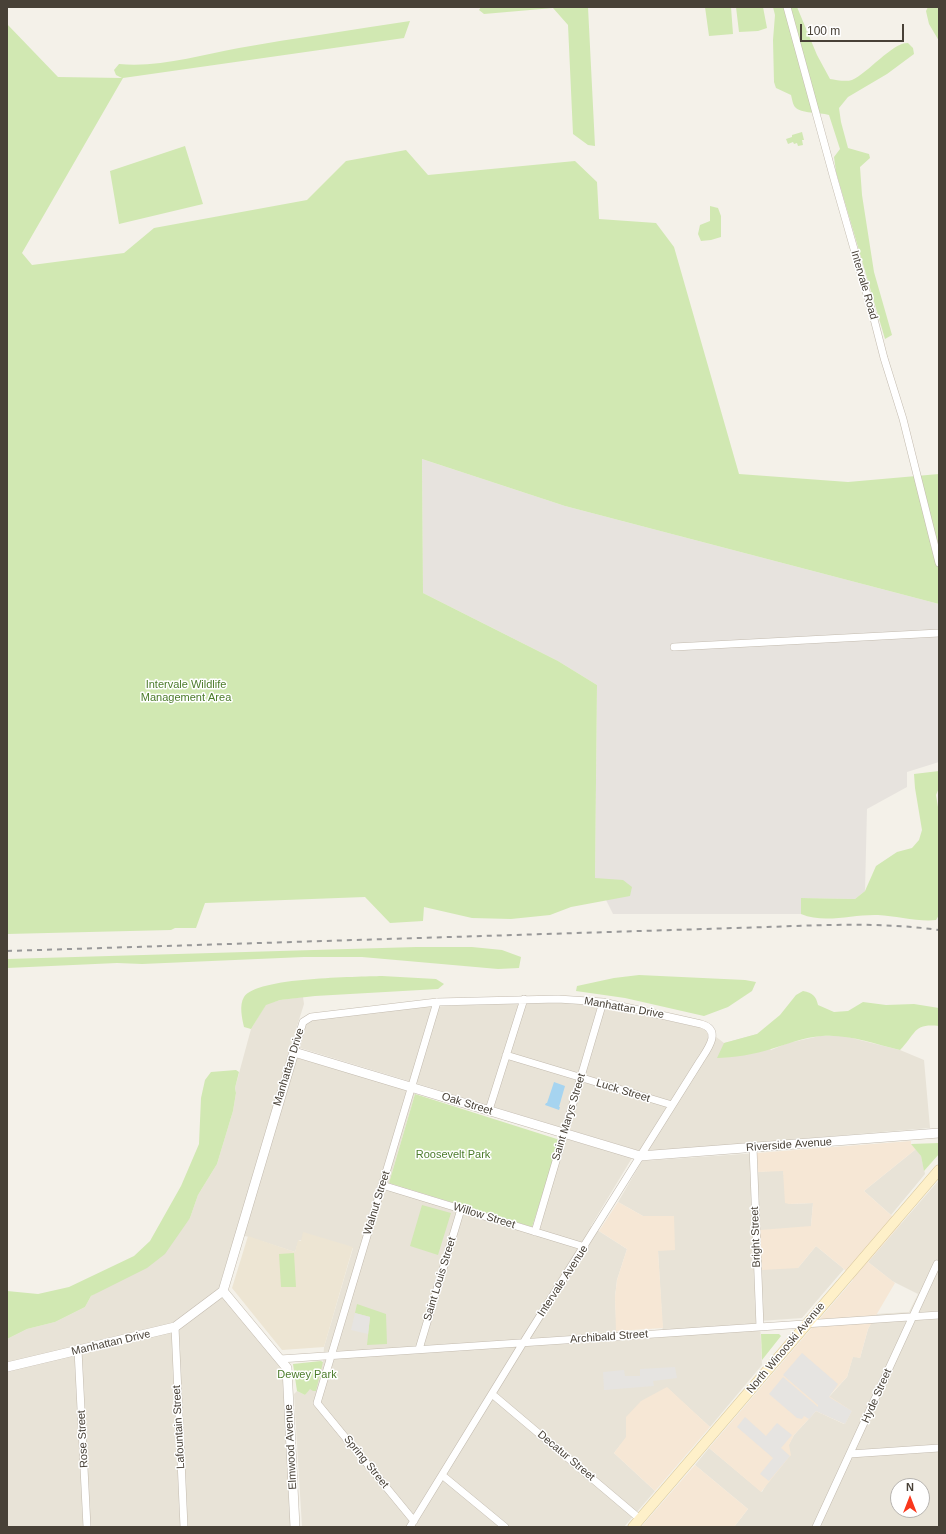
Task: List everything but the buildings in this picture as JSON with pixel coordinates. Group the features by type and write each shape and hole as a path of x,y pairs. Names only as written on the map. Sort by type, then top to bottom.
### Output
{"main road":[{"name":"North Winooski Avenue","path":"633,1527 643,1523 807,1324 939,1170"}],"street":[{"name":"Intervale Road","path":"787,7 882,350 901,413 939,563"},
{"path":"674,647 939,633"},
{"path":"489,1110 524,999"},
{"name":"Manhattan Drive","path":"7,1367 175,1327 224,1291 303,1022 311,1017 437,1002 558,999 603,1002 701,1024 707,1026 712,1034"},
{"name":"Walnut Street","path":"317,1403 437,1002"},
{"name":"Saint Marys Street","path":"535,1232 603,1002"},
{"name":"Intervale Avenue","path":"412,1524 523,1343 585,1247 710,1045 712,1034"},
{"name":"Oak Street","path":"294,1052 640,1156"},
{"name":"Luck Street","path":"506,1055 672,1105"},
{"name":"Riverside Avenue","path":"640,1156 939,1132"},
{"name":"Bright Street","path":"753,1148 760,1326"},
{"name":"Willow Street","path":"382,1186 585,1247"},
{"name":"Saint Louis Street","path":"419,1349 461,1209"},
{"name":"Hyde Street","path":"816,1527 937,1264"},
{"path":"224,1291 280,1359"},
{"name":"Archibald Street","path":"280,1359 939,1315"},
{"name":"Lafountain Street","path":"175,1327 184,1527"},
{"name":"Rose Street","path":"78,1350 87,1527"},
{"name":"Elmwood Avenue","path":"280,1359 287,1368 295,1527"},
{"name":"Decatur Street","path":"492,1394 643,1523"},
{"name":"Spring Street","path":"317,1403 412,1524"},
{"path":"850,1454 939,1448"},
{"path":"442,1475 505,1527"}],"shaded area":[{"path":"422,459 565,506 939,604 939,762 907,772 907,787 867,809 865,891 855,899 801,898 801,914 613,914 595,878 597,685 558,661 423,593"},
{"path":"303,997 304,1004 288,1055 403,1089 415,1094 389,1183 532,1227 560,1137 632,1158 591,1226 627,1249 617,1280 615,1297 617,1341 663,1337 658,1251 674,1216 643,1216 618,1202 642,1161 757,1153 758,1172 783,1170 789,1204 813,1203 811,1226 798,1268 816,1246 844,1269 802,1318 760,1321 762,1365 710,1427 667,1388 614,1453 655,1491 624,1527 302,1527 294,1394 297,1391 305,1395 323,1362 324,1347 353,1248 299,1240 295,1252 236,1233 220,1283 222,1295 283,1369 292,1527 7,1527 7,1339 27,1329 55,1322 85,1307 91,1296 190,1218 198,1195 217,1164 233,1111 236,1093 235,1088 251,1029 266,1004 280,1000"},
{"path":"541,1002 609,1007 706,1029 724,1043 757,1034 771,1050 788,1043 820,1036 844,1036 900,1050 924,1060 930,1128 654,1151 636,1150 300,1048 306,1024 312,1020 423,1007"},
{"path":"911,1141 911,1144 916,1149 864,1191 901,1224 868,1262 895,1283 868,1329 860,1358 853,1357 847,1377 829,1396 852,1411 845,1424 816,1411 794,1435 789,1445 791,1455 761,1492 709,1448 853,1280 844,1269 816,1246 798,1268 762,1270 760,1230 811,1226 813,1203 785,1203 783,1171 758,1172 757,1153"},
{"path":"916,1149 921,1156 925,1174 891,1215 864,1191"},
{"path":"939,1180 939,1527 734,1527 748,1509 695,1465 709,1448 762,1492 794,1435 816,1411 844,1424 829,1397 847,1377 853,1356 860,1358 868,1329 876,1314 909,1312 918,1294 892,1281 868,1262"},
{"path":"618,1202 643,1216 674,1216 675,1250 658,1251 663,1328 616,1331 615,1297 617,1280 627,1249 599,1231"},
{"path":"303,1232 353,1247 324,1347 282,1350 232,1288 248,1236 295,1252 298,1240 301,1241"},
{"path":"355,1313 370,1317 368,1334 351,1330"},
{"path":"802,1353 838,1384 829,1397 852,1411 845,1424 816,1411 809,1419 804,1416 802,1419 797,1418 769,1394 783,1377 818,1407 818,1405 783,1375"},
{"path":"675,1367 677,1378 653,1381 654,1386 604,1390 603,1372 624,1370 625,1376 640,1376 640,1369"},
{"path":"667,1387 710,1427 655,1491 614,1453 626,1437 626,1417 641,1401"},
{"path":"745,1417 766,1436 777,1423 792,1435 781,1448 790,1456 769,1481 760,1474 773,1458 737,1427"},
{"path":"695,1465 748,1509 734,1527 641,1527"}],"green space":[{"path":"481,7 588,7 595,146 588,145 573,134 568,25 553,8 484,14 479,10"},
{"path":"705,7 731,7 733,34 709,36"},
{"path":"736,7 763,7 767,28 758,31 739,32"},
{"path":"773,7 797,7 817,55 830,79 850,81 895,47 908,43 913,48 914,54 887,74 848,97 839,108 848,148 869,154 870,158 860,167 862,195 874,272 892,335 885,339 836,172 834,157 840,149 829,115 801,111 795,107 791,95 776,88 774,82 773,40 775,15"},
{"path":"928,7 939,7 939,41 929,24 926,11"},
{"name":"Intervale Wildlife Management Area","path":"410,21 404,38 123,78 22,253 32,265 124,253 154,228 307,200 346,161 406,150 428,175 575,161 597,182 599,219 656,223 674,247 739,474 848,482 939,474 939,604 565,506 422,459 423,593 558,661 597,685 595,878 623,880 632,887 630,896 571,907 550,915 511,919 472,918 424,907 423,921 390,923 365,897 205,903 196,928 175,928 171,930 7,934 7,24 58,77 122,78 116,75 114,70 119,64 134,65 164,63 260,44"},
{"path":"802,132 804,140 802,140 803,145 798,146 797,143 794,144 793,142 788,144 786,139 792,137 792,135"},
{"path":"185,146 203,204 119,224 110,171"},
{"path":"710,206 718,208 721,216 721,237 701,241 698,234 700,225 710,221"},
{"path":"939,771 939,788 936,795 939,813 939,915 936,920 922,920 878,915 820,918 801,914 801,898 855,899 865,891 876,866 897,852 912,848 919,840 922,830 914,774"},
{"path":"416,947 472,947 502,950 521,957 519,968 498,969 362,957 304,957 7,968 7,959"},
{"path":"639,975 745,980 756,982 752,991 728,1007 704,1016 625,998 576,991 577,986 614,978"},
{"path":"382,976 436,979 444,984 438,989 315,996 280,1000 266,1005 251,1029 244,1027 241,1012 242,1000 252,990 267,985 308,979"},
{"path":"803,991 814,995 818,1005 834,1012 848,1011 863,1002 886,1005 914,1004 939,1008 939,1026 924,1026 919,1028 900,1050 842,1036 822,1036 802,1039 751,1054 717,1058 724,1043 757,1034 780,1015 796,995"},
{"path":"236,1070 239,1072 235,1088 236,1093 233,1111 217,1164 198,1195 190,1218 165,1254 147,1268 91,1296 85,1307 55,1322 27,1329 7,1339 7,1291 38,1294 69,1287 134,1256 150,1241 181,1186 199,1144 201,1098 205,1080 211,1072"},
{"name":"Roosevelt Park","path":"415,1094 560,1140 532,1227 389,1183"},
{"path":"939,1143 939,1154 924,1171 921,1156 911,1144"},
{"path":"422,1205 451,1213 438,1255 410,1246"},
{"path":"294,1253 296,1287 281,1287 279,1254"},
{"path":"357,1304 386,1314 387,1344 367,1345 370,1317 355,1313"},
{"path":"761,1334 779,1334 781,1336 762,1360"},
{"name":"Dewey Park","path":"323,1362 316,1391 310,1389 305,1395 297,1391 293,1364"}],"water":[{"path":"554,1082 565,1086 559,1110 545,1105"}],"railway":[{"path":"7,951 831,925 875,925 918,927 939,930"}]}
